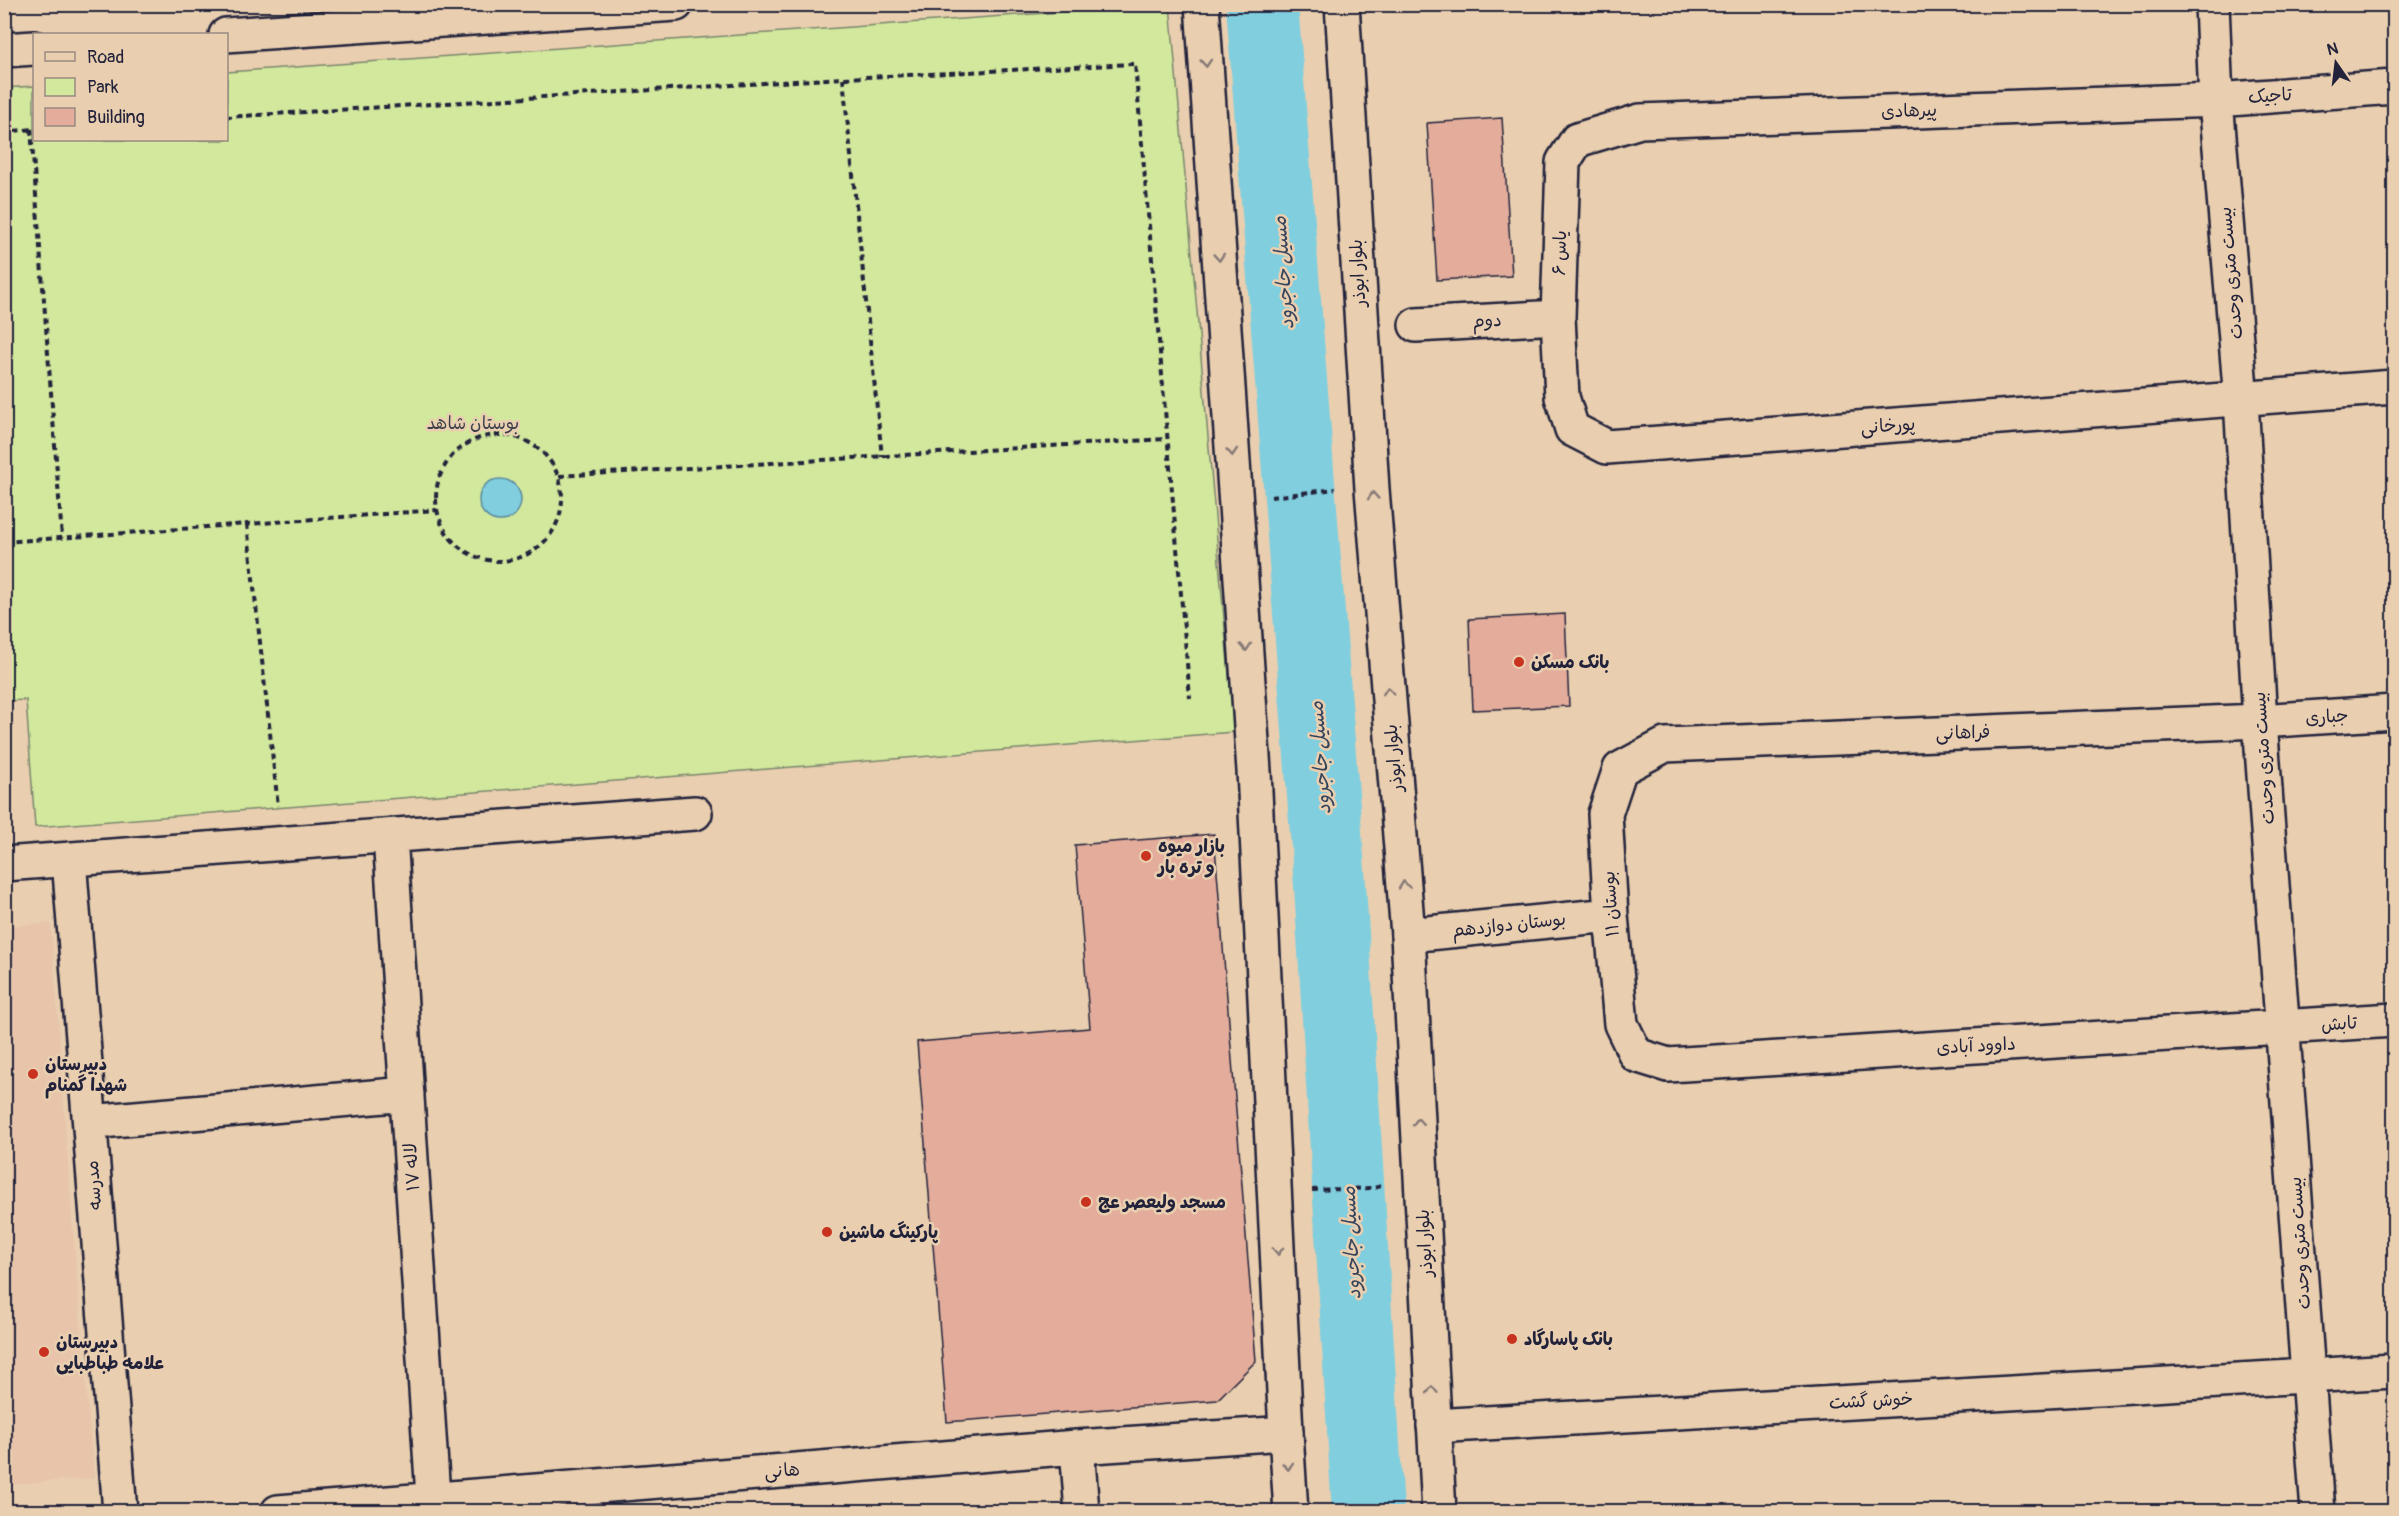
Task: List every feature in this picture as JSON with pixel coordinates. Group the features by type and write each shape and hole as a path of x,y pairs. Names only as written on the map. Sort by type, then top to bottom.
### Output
{"street":[{"path":"228,35 422,13 676,4"},
{"path":"1202,4 1254,771 1291,1512"},
{"name":"بلوار ابوذر","path":"1342,4 1371,466 1408,935 1439,1512"},
{"name":"بیست متری وحدت","path":"2211,4 2241,400 2260,721 2318,1512"},
{"path":"4,50 33,48"},
{"name":"تاجیک","path":"2217,100 2394,87"},
{"name":"پیرهادی","path":"1603,130 1640,121 2217,100"},
{"name":"یاس ۶","path":"1562,397 1558,317 1563,162 1576,140 1603,130"},
{"name":"دوم","path":"1416,326 1558,317"},
{"name":"پورخانی","path":"1562,397 1572,429 1607,447 2394,387"},
{"name":"جباری","path":"2260,721 2394,712"},
{"name":"فراهانی","path":"1665,745 2260,721"},
{"name":"بوستان ۱۱","path":"1665,745 1620,769 1605,814 1621,1024 1636,1055 1668,1065"},
{"path":"4,864 694,813"},
{"name":"لاله ۱۷","path":"390,836 433,1505"},
{"name":"مدرسه","path":"69,859 120,1512"},
{"name":"بوستان دوازدهم","path":"1408,935 1611,915"},
{"name":"تابش","path":"2284,1028 2394,1020"},
{"name":"داوود آبادی","path":"1668,1065 2284,1028"},
{"path":"90,1122 407,1094"},
{"name":"خوش گشت","path":"1434,1426 2394,1371"},
{"name":"هانی","path":"278,1512 433,1505 1077,1446 1286,1433"},
{"path":"1077,1446 1082,1512"}],"path":[{"path":"228,117 843,78 1136,64 1166,439 1190,698"},
{"path":"843,78 882,456"},
{"path":"4,132 33,129"},
{"path":"34,141 62,538"},
{"path":"494,435 514,437 533,445 548,458 559,476 563,496 560,516 551,535 536,550 517,559 496,562 475,557 458,546 444,530 437,510 436,489 443,469 456,452 474,440 494,435"},
{"path":"559,476 1166,439"},
{"path":"1269,497 1339,489"},
{"path":"4,542 437,510"},
{"path":"247,524 278,808"},
{"path":"1316,1191 1374,1188"}],"shaded area":[{"path":"51,923 72,1221 94,1478 5,1485 5,926"}],"green space":[{"name":"بوستان شاهد","path":"1170,5 1234,732 35,827 26,700 5,701 5,88 33,86 33,141 228,141 228,72"}],"water":[{"path":"500,479 508,480 515,485 520,492 520,508 515,515 508,520 500,521 492,520 485,515 480,508 479,500 480,492 485,485 492,480"}],"building":[{"path":"1502,118 1512,276 1437,280 1427,123"},
{"name":"بانک مسکن","path":"1565,614 1569,706 1473,710 1469,619"},
{"name":"مسجد ولیعصر عج","path":"1214,834 1256,1361 1217,1400 947,1422 917,1042 1090,1028 1075,845"}],"waterway":[{"name":"مسیل جاجرود","path":"1262,4 1330,885 1368,1512"}],"place":[{"name":"بانک مسکن","path":"1519,662"},
{"name":"بازار میوه و تره بار","path":"1146,856"},
{"name":"دبیرستان شهدا گمنام","path":"33,1074"},
{"name":"مسجد ولیعصر عج","path":"1086,1202"},
{"name":"پارکینگ ماشین","path":"827,1232"},
{"name":"بانک پاسارگاد","path":"1512,1339"},
{"name":"دبیرستان علامه طباطبایی","path":"44,1352"}]}
